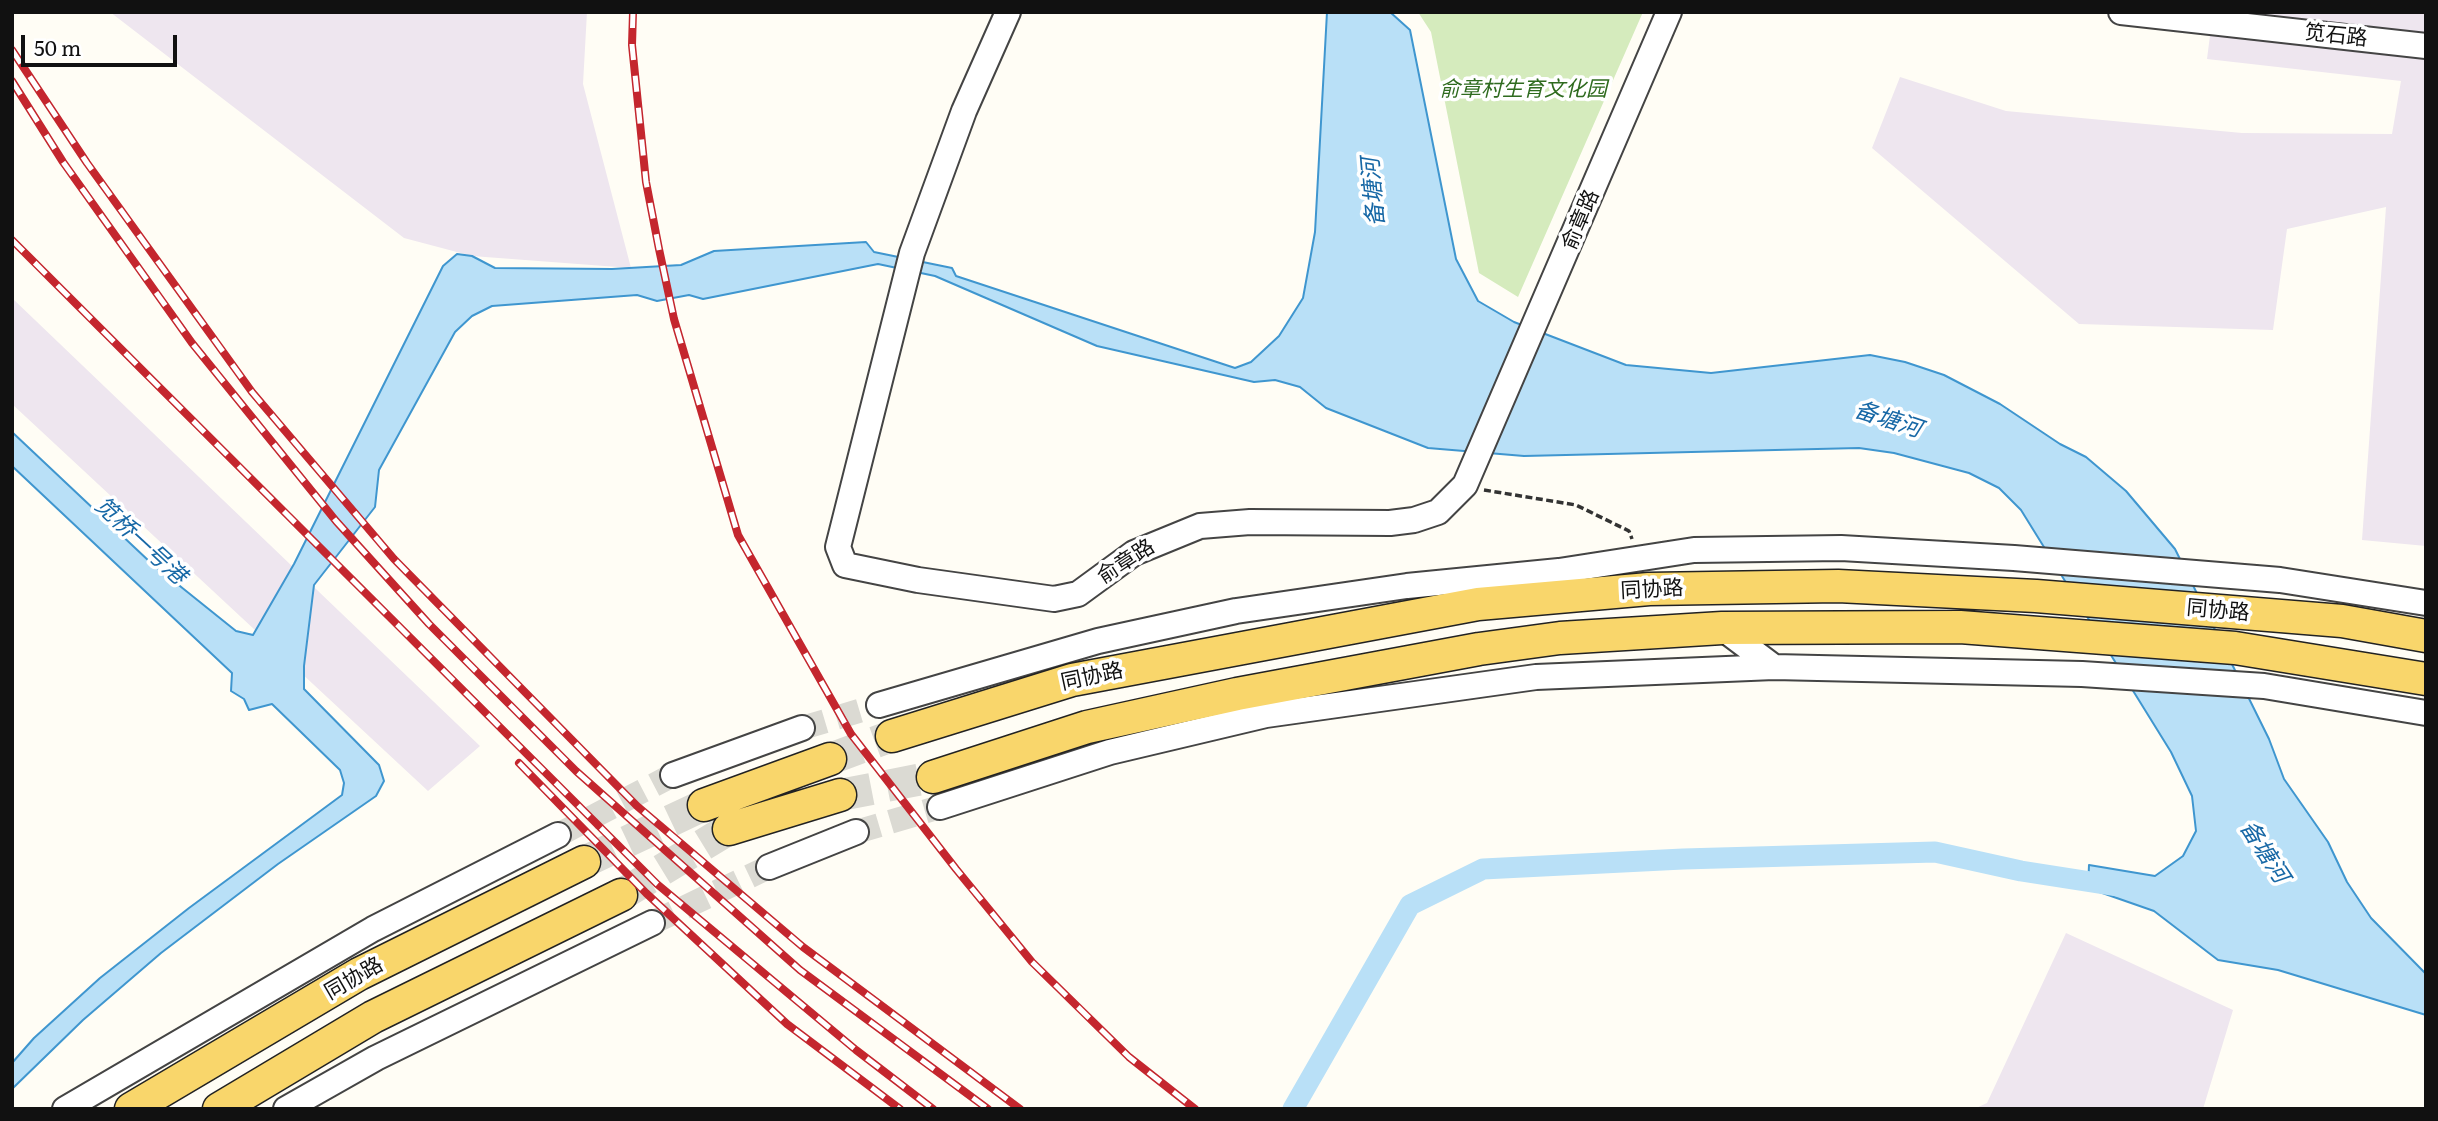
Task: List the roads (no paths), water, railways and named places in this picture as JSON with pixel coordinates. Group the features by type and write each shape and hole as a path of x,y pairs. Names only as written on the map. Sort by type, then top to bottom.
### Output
{"main road":[{"name":"同协路","path":"891,736 1072,680 1478,604 1649,589 1838,586 2036,596 2342,621 2426,636"},
{"name":"同协路","path":"937,792 1087,727 1250,692 1479,649 1560,638 1722,628 1960,627 2056,632 2235,648 2426,679"},
{"path":"704,805 830,759"},
{"path":"729,829 840,795"},
{"name":"同协路","path":"131,1109 359,974 584,862"},
{"name":"同协路","path":"219,1109 373,1017 621,895"}],"street":[{"name":"俞章路","path":"1008,12 964,111 912,253 838,547 845,565 918,580 1054,599 1078,594 1134,553 1200,526 1250,522 1414,520 1438,512 1465,485 1544,309 1669,12"},
{"name":"笕石路","path":"2121,12 2305,22 2426,46"},
{"path":"878,705 1098,641 1236,611 1407,586 1559,571 1694,550 1841,548 2014,558 2280,580 2426,603"},
{"path":"1722,628 1774,667"},
{"path":"937,792 1266,715 1536,677 1774,667 1937,668 2264,686 2426,713"},
{"path":"673,775 802,728"},
{"path":"769,867 856,832"},
{"path":"65,1109 373,929 558,835"},
{"path":"286,1109 376,1058 652,923"}],"water":[{"name":"备塘河","path":"1327,12 1390,12 1410,30 1456,259 1478,301 1514,322 1626,365 1711,373 1870,355 1905,362 1944,375 2000,404 2060,444 2086,457 2126,491 2175,549 2269,739 2284,779 2328,842 2347,882 2371,918 2426,974 2426,1015 2278,970 2218,960 2154,911 2088,888 2089,865 2155,876 2183,856 2196,831 2192,796 2171,752 2021,510 1999,488 1969,473 1894,453 1859,448 1524,456 1428,448 1326,408 1300,387 1275,380 1254,382 1097,346 935,276 878,264 703,299 689,295 657,301 637,295 492,306 472,316 455,332 379,470 375,507 314,585 304,666 304,689 379,765 384,781 376,796 278,864 161,953 83,1020 12,1089 12,1063 34,1038 100,978 189,908 342,795 344,783 340,770 272,704 249,710 244,699 231,691 232,673 12,466 12,432 150,562 236,631 253,635 294,564 443,266 457,254 472,256 495,268 612,269 681,265 714,251 866,242 874,252 952,268 956,276 1235,368 1251,362 1279,336 1303,298 1315,232"}],"waterway":[{"path":"1293,1109 1410,905 1483,869 1683,859 1935,852 2021,871 2117,886"}],"tunnel":[{"path":"802,728 879,705"},
{"path":"830,759 892,736"},
{"path":"558,835 673,775"},
{"path":"840,795 933,777"},
{"path":"584,862 704,805"},
{"path":"856,832 940,807"},
{"path":"621,895 729,829"},
{"path":"652,923 769,867"}],"railway":[{"path":"633,12 632,45 646,182 659,249 674,319 738,535 851,734 956,869 1032,962 1129,1057 1195,1109"},
{"path":"12,50 87,163 252,392 394,559 637,806 803,947 1020,1109"},
{"path":"12,81 63,162 192,343 336,521 429,624 576,771 800,970 988,1109"},
{"path":"12,240 657,884 856,1050 933,1109"},
{"path":"519,763 646,893 787,1024 900,1109"}],"park label":[{"name":"俞章村生育文化园","path":"1523,90"}],"water label":[{"name":"笕桥一号港","path":"140,541"}]}
